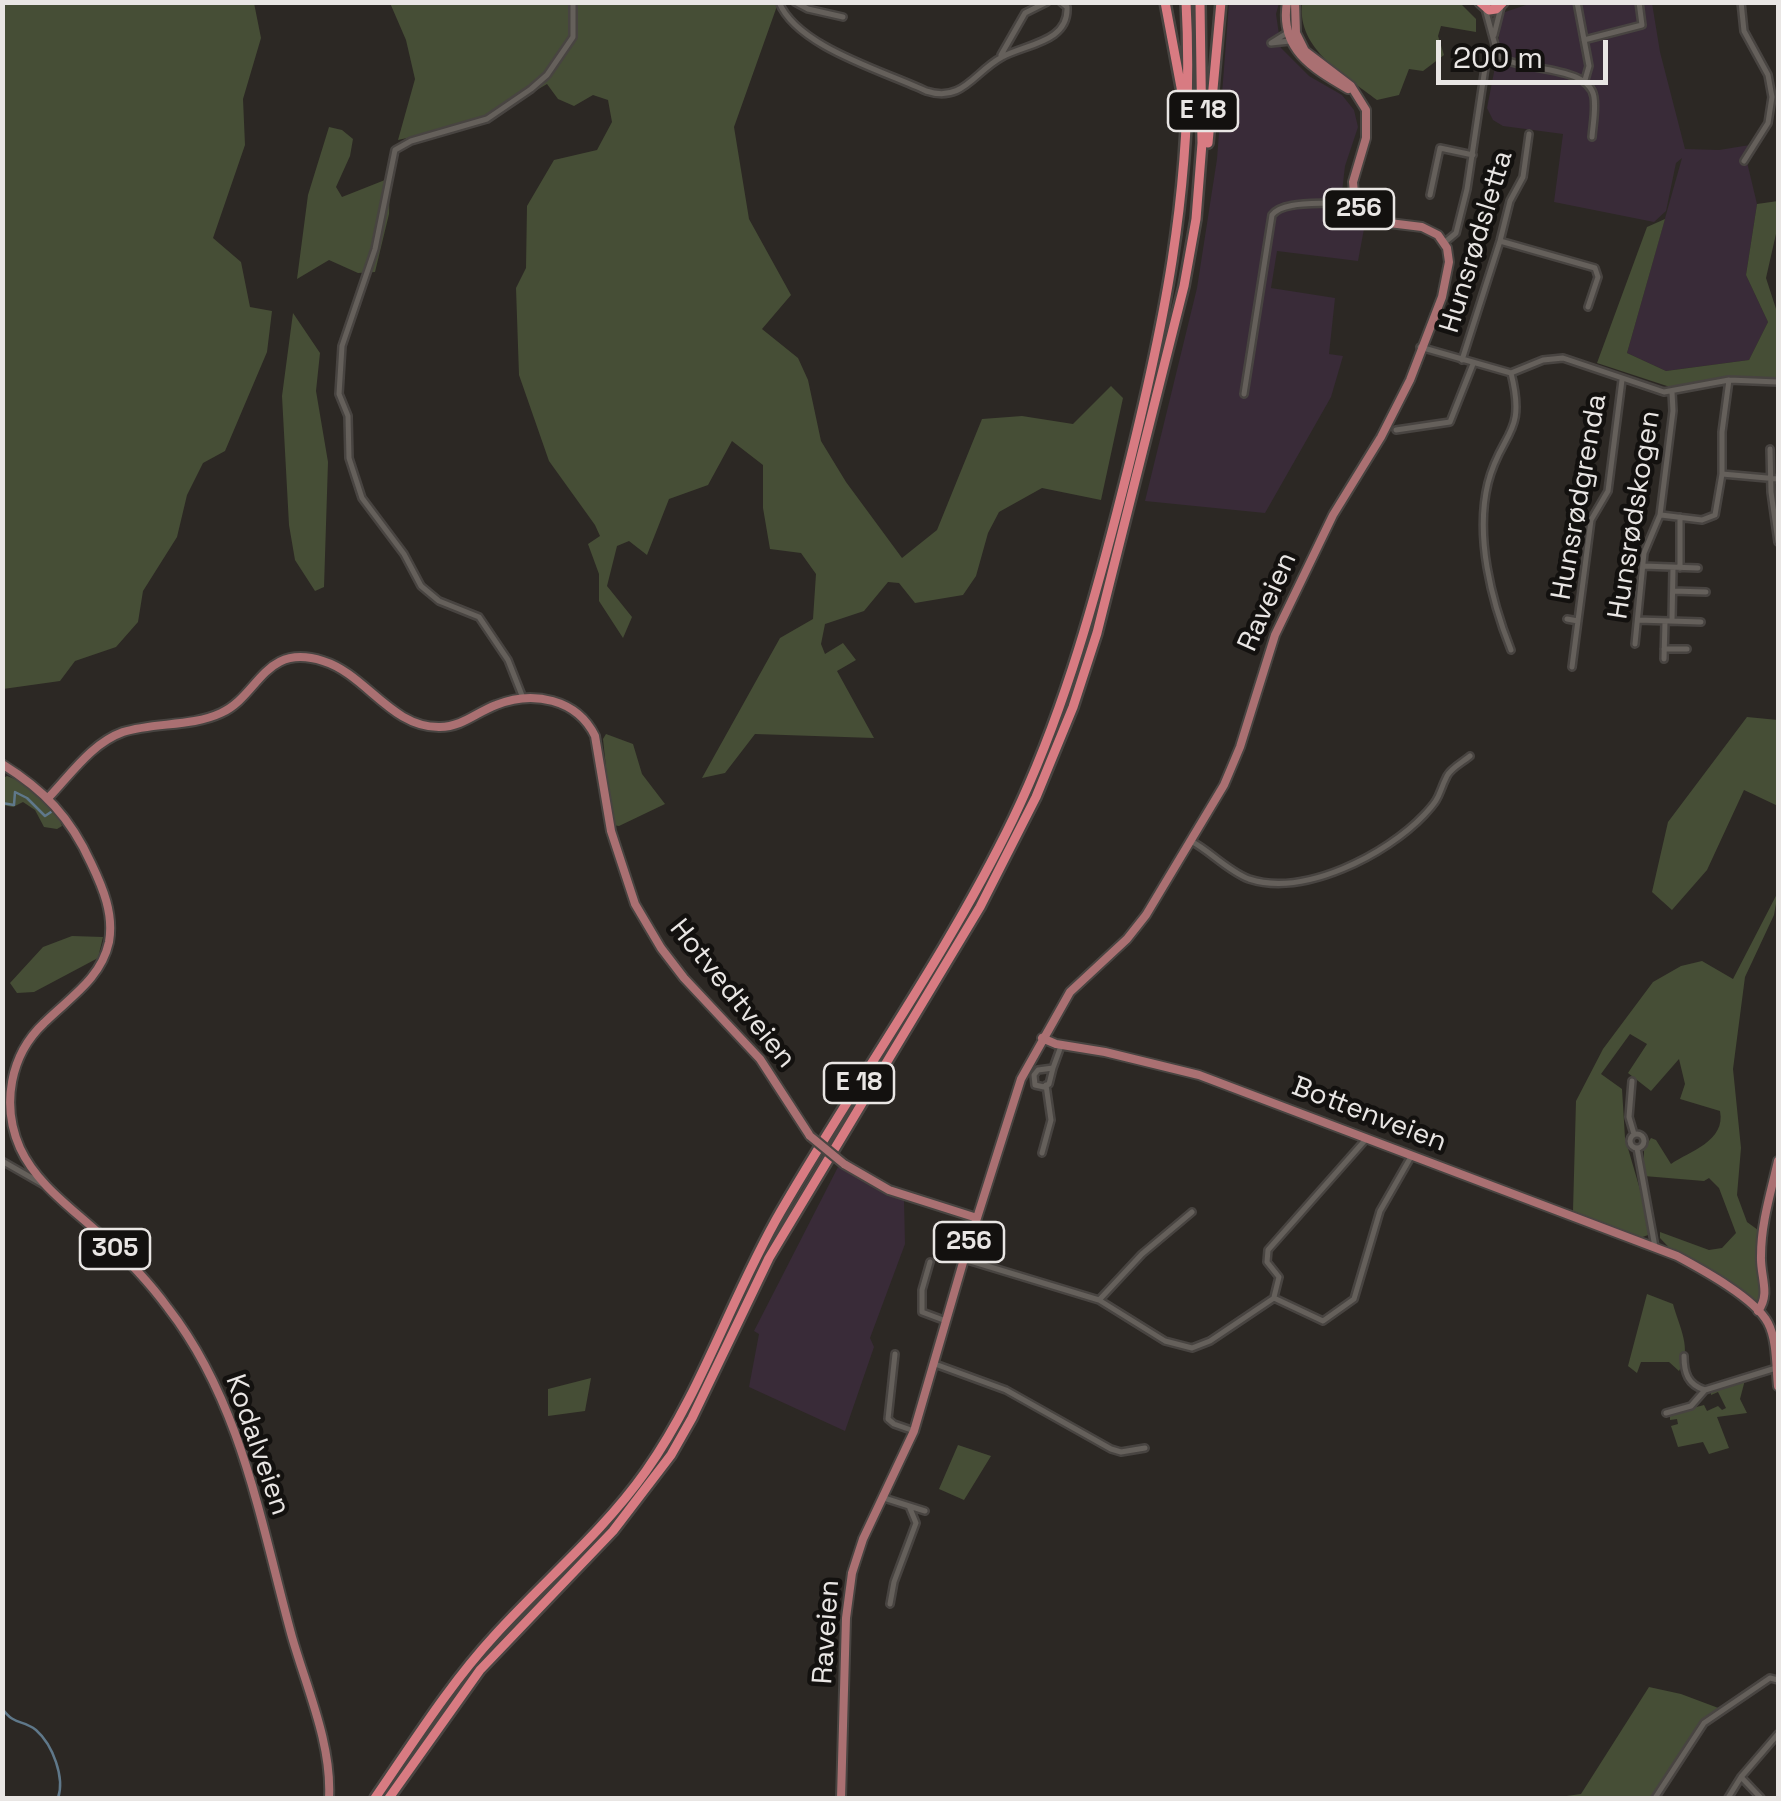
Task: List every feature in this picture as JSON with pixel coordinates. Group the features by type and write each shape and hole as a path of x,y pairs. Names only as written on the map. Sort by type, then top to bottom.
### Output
{"highway":[{"name":"E 18","path":"1165,2 1180,74 1186,158"},
{"name":"E 18","path":"375,1798 480,1652 604,1523 661,1449 758,1252 969,902 1012,820 1073,669 1121,497 1166,309 1186,158 1186,2"},
{"name":"E 18","path":"389,1798 480,1670 613,1532 666,1464 769,1258 1010,853 1060,742 1097,633 1173,338 1196,218 1203,114 1200,2"},
{"path":"1196,218 1202,208 1221,2"},
{"path":"1480,5 1496,10 1502,4 1514,2"}],"main road":[{"name":"256","path":"1291,2 1291,36 1309,66 1355,95 1367,117 1366,138 1353,182 1354,200 1369,219 1422,227 1444,243"},
{"name":"Raveien","path":"840,1798 848,1589 863,1540 914,1431 1021,1079 1076,985 1139,925 1234,766 1267,655 1292,596 1333,515 1381,437 1422,347 1444,287 1449,262 1444,243"},
{"path":"49,797 106,740 127,731 221,713 265,671 296,658 311,658 335,666 403,717 430,727 454,726 501,702 523,698"},
{"name":"Hotvedtveien","path":"523,698 561,703 588,722 600,752 616,851 640,913 684,978 760,1059 810,1136 844,1164 888,1190 977,1218"},
{"name":"Kodalveien","path":"2,764 49,797 68,820 106,898 110,929 98,970 30,1039 13,1078 10,1106 16,1135 29,1163 47,1186 126,1259 166,1305 187,1333 219,1390 250,1481 324,1749 329,1798"},
{"name":"Bottenveien","path":"1042,1038 1061,1046 1182,1070 1656,1247 1698,1268 1758,1311"},
{"path":"1778,1161 1765,1214 1760,1259 1765,1296 1758,1311 1770,1331 1778,1386"}],"street":[{"path":"523,698 508,660 485,624 472,612 429,595 362,498 348,451 348,416 340,394 340,354 375,249 395,150 411,141 487,119 531,90 574,37 573,2"},
{"path":"779,2 793,26 814,40 936,95 956,93 987,70 1000,58 1025,12 1047,2"},
{"path":"795,2 804,8 843,17"},
{"path":"1000,58 1057,34 1068,14 1061,2"},
{"path":"1577,2 1590,66 1585,80 1594,97 1592,137"},
{"path":"1584,40 1642,26 1639,2"},
{"path":"1742,2 1744,31 1768,75 1772,97 1768,122 1744,161"},
{"path":"1493,43 1502,4"},
{"path":"1480,5 1494,50 1504,60 1585,80"},
{"name":"Raveien","path":"1444,243 1456,233 1474,155 1486,68"},
{"name":"Hunsrødsletta","path":"1462,360 1510,201 1523,177 1529,134"},
{"path":"1430,195 1440,148 1474,155"},
{"path":"1244,394 1272,215 1284,205 1329,205 1354,200"},
{"path":"1500,241 1595,268 1596,282 1588,308"},
{"path":"1422,347 1511,373 1555,358 1573,361 1622,380 1672,392 1729,380 1778,382"},
{"path":"1396,430 1450,422 1473,364"},
{"path":"1511,373 1517,401 1516,423 1492,470 1486,497 1485,538 1494,598 1511,650"},
{"name":"Hunsrødgrenda","path":"1572,668 1591,520 1608,490 1622,380"},
{"path":"1660,514 1707,520 1714,515 1722,474 1722,432 1729,380"},
{"name":"Hunsrødskogen","path":"1635,644 1646,546 1660,514 1674,411 1672,392"},
{"path":"1770,448 1778,542"},
{"path":"1722,474 1778,480"},
{"path":"1664,659 1680,518"},
{"path":"1643,566 1698,568"},
{"path":"1673,591 1706,592"},
{"path":"1494,598 1506,595"},
{"name":"Hunsrødgrenda","path":"1567,620 1578,621"},
{"path":"1638,620 1701,622"},
{"path":"1664,648 1687,649"},
{"path":"1190,840 1246,878 1272,883 1322,879 1364,858 1418,822 1441,798 1448,773 1470,756"},
{"path":"1042,1153 1051,1120 1046,1085 1061,1046"},
{"path":"1046,1085 1035,1085 1034,1074 1053,1068"},
{"path":"1632,1081 1629,1117 1634,1134 1630,1143 1637,1148 1656,1247"},
{"path":"964,1258 1100,1300 1165,1341 1192,1348 1274,1298 1279,1278 1267,1262 1268,1250 1367,1138"},
{"path":"1274,1298 1323,1320 1354,1300 1380,1211 1412,1155"},
{"path":"2,1161 47,1186"},
{"path":"1100,1300 1142,1254 1192,1212"},
{"path":"930,1262 922,1290 922,1312 946,1321"},
{"path":"895,1354 888,1419 914,1431"},
{"path":"1684,1356 1686,1376 1705,1390"},
{"path":"934,1364 1006,1390 1111,1450 1132,1452 1146,1448"},
{"path":"1666,1413 1691,1406 1705,1390 1776,1368"},
{"path":"884,1498 925,1511"},
{"path":"890,1604 916,1523 909,1506"},
{"path":"1656,1798 1704,1723 1770,1678 1778,1680"},
{"path":"1728,1798 1778,1734"},
{"path":"1741,1777 1761,1798"}],"shaded area":[{"path":"1229,3 1279,3 1276,14 1281,48 1309,76 1342,95 1354,110 1358,127 1345,166 1342,192 1347,214 1364,229 1358,261 1277,251 1271,288 1335,298 1329,354 1343,356 1331,397 1265,513 1145,501 1197,288 1217,159"},
{"path":"1532,3 1652,3 1685,149 1719,150 1750,145 1747,162 1757,204 1746,275 1768,322 1749,360 1666,371 1627,353 1682,158 1676,163 1666,211 1654,222 1554,202 1563,134 1503,126 1493,120 1487,108 1495,67 1504,55 1498,43 1501,21 1505,12"},
{"path":"838,1167 904,1200 905,1244 870,1338 874,1347 845,1431 749,1387 759,1334 754,1331"}],"green space":[{"path":"2,3 254,3 261,38 243,99 245,145 213,238 241,262 250,307 272,311 267,352 225,451 203,463 187,495 177,537 143,591 138,622 116,647 75,661 60,681 3,689"},
{"path":"390,3 781,3 734,127 749,219 791,295 762,329 798,358 808,380 821,441 902,558 937,530 982,419 1022,416 1073,424 1111,386 1123,398 1101,500 1042,488 999,512 988,533 976,576 963,595 915,603 899,583 888,582 864,611 825,624 821,644 825,654 843,643 856,660 837,671 874,738 755,734 725,773 702,778 780,638 813,619 816,574 801,553 770,549 763,508 763,465 732,441 708,485 669,499 647,555 629,541 617,546 607,586 632,617 623,638 599,601 599,574 588,544 600,536 549,461 519,375 516,288 526,268 527,206 554,160 597,150 612,122 608,100 593,95 574,106 558,99 547,84 486,120 398,140 415,79 406,40"},
{"path":"1302,3 1460,3 1476,19 1476,32 1441,26 1438,36 1444,55 1423,71 1409,69 1399,95 1377,100 1315,48 1302,20"},
{"path":"329,127 342,130 353,139 336,187 342,197 390,178 389,214 375,272 358,273 329,260 297,279 308,195"},
{"path":"1778,201 1778,225 1766,278 1778,315 1778,380 1740,376 1673,388 1597,363 1647,227 1665,219 1627,353 1666,371 1749,360 1768,322 1746,275 1757,204"},
{"path":"293,313 320,353 316,391 328,462 324,587 315,591 295,560 289,525 282,396"},
{"path":"1747,717 1778,720 1778,806 1744,790 1707,870 1672,910 1652,892 1668,822"},
{"path":"606,734 633,744 642,774 665,804 619,826 612,825 603,739"},
{"path":"7,776 40,795 62,826 44,827 35,810 23,802 13,807 3,805 2,779"},
{"path":"1778,892 1774,915 1745,977 1733,1069 1741,1148 1737,1195 1747,1222 1758,1230 1765,1292 1758,1310 1677,1256 1660,1238 1660,1232 1709,1250 1722,1248 1736,1233 1719,1188 1709,1178 1704,1181 1644,1176 1644,1149 1651,1138 1671,1164 1705,1144 1718,1130 1720,1111 1680,1099 1685,1084 1679,1059 1651,1091 1628,1073 1647,1044 1630,1034 1601,1074 1622,1089 1625,1138 1650,1224 1648,1235 1640,1238 1573,1211 1576,1101 1603,1049 1653,982 1681,966 1702,961 1733,979"},
{"path":"72,936 103,937 98,958 34,992 17,993 10,983 43,947"},
{"path":"1647,1294 1673,1304 1685,1346 1679,1371 1669,1362 1641,1362 1637,1373 1628,1366"},
{"path":"591,1378 585,1411 548,1416 548,1389"},
{"path":"1745,1380 1740,1399 1747,1413 1717,1417 1729,1448 1709,1454 1703,1442 1678,1447 1671,1426 1678,1424 1677,1419 1670,1420 1670,1414 1704,1405 1707,1411 1718,1406 1722,1410 1726,1408 1718,1392 1711,1395 1711,1389"},
{"path":"958,1445 991,1456 964,1500 939,1489"},
{"path":"1649,1687 1721,1709 1704,1723 1655,1798 1552,1798 1581,1794"}],"waterway":[{"path":"2,803 14,805 15,792 45,816 51,812"},
{"path":"2,1708 10,1717 36,1730 48,1744 59,1772 58,1798"}]}
